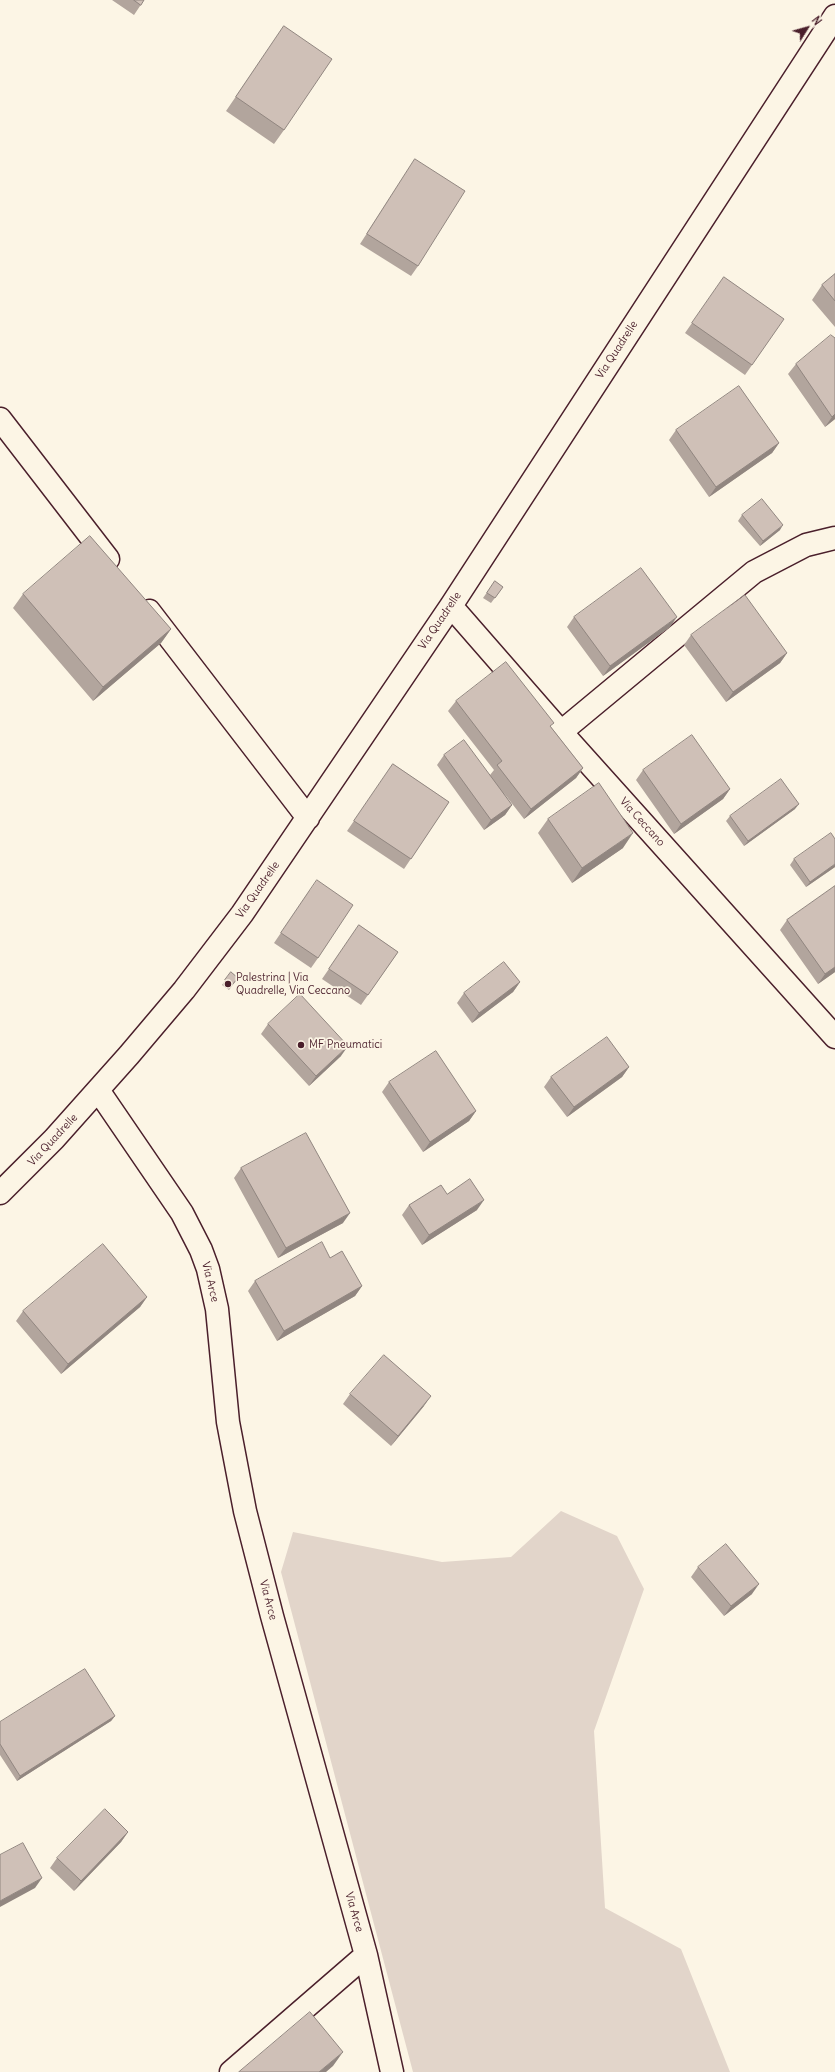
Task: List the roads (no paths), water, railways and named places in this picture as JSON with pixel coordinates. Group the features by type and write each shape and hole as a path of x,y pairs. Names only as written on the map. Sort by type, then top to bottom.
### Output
{"street":[{"name":"Via Quadrelle","path":"0,1193 54,1139 98,1090 207,960 242,914 451,606 835,16"},
{"path":"0,419 120,575"},
{"path":"561,732 754,572 806,545 835,538"},
{"path":"135,594 308,818"},
{"name":"Via Ceccano","path":"451,606 561,732 835,1037"},
{"name":"Via Arce","path":"98,1090 182,1213 201,1250 208,1269 216,1309 228,1422 247,1518 276,1631 366,1955 392,2072"},
{"path":"231,2072 366,1955"}],"place":[{"name":"Palestrina | Via Quadrelle, Via Ceccano","path":"228,984"},
{"name":"MF Pneumatici","path":"301,1045"}]}
